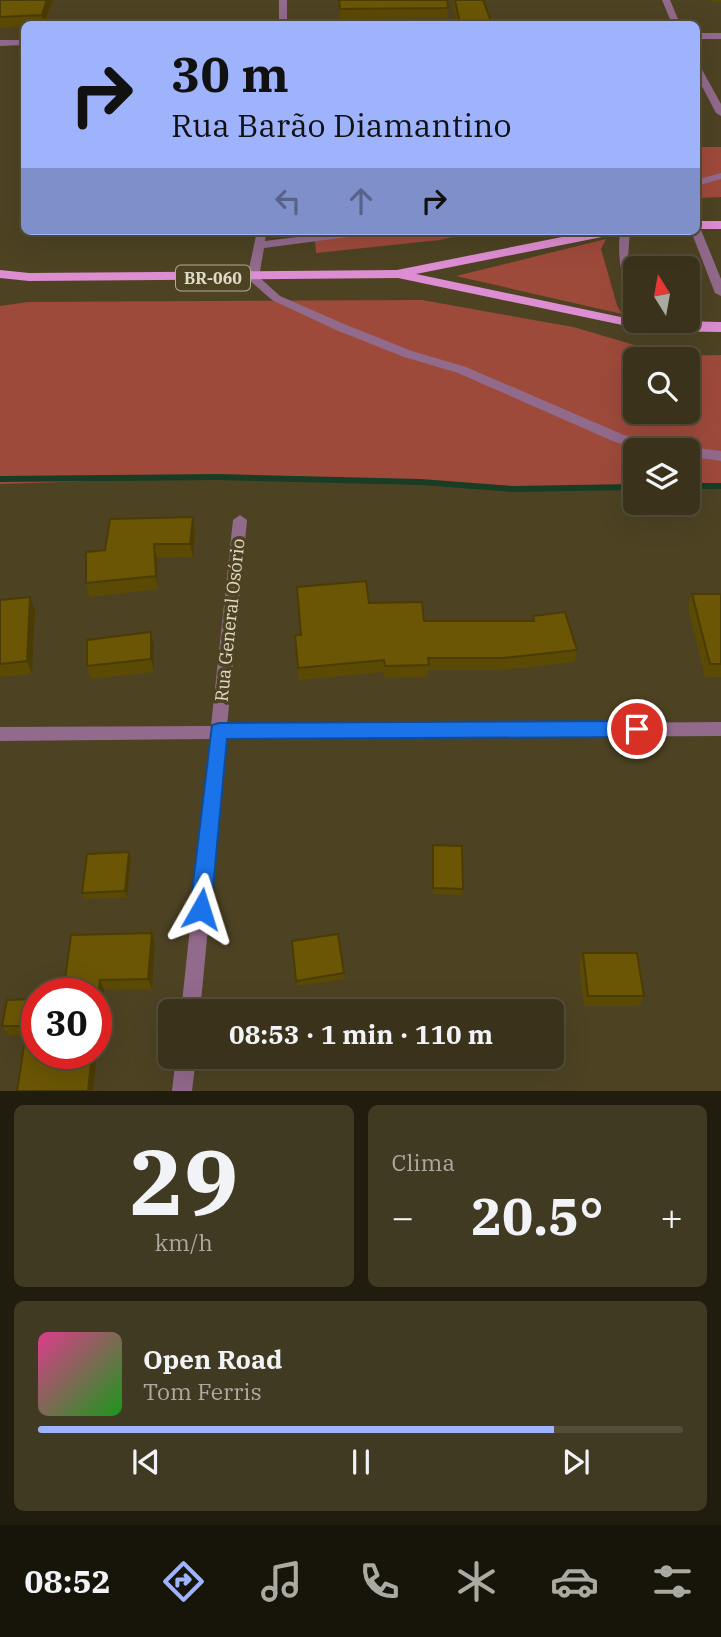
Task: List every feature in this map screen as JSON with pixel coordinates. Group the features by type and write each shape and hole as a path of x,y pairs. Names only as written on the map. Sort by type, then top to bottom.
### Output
{"main road":[{"path":"700,228 721,225"},
{"name":"BR-060","path":"0,274 29,277 253,278 397,274 592,235"},
{"name":"BR-060","path":"397,274 623,318"},
{"name":"BR-060","path":"0,283 29,277"},
{"name":"BR-060","path":"700,326 721,327"}],"street":[{"path":"283,21 284,0"},
{"path":"666,0 675,21"},
{"path":"700,36 721,36"},
{"path":"0,43 21,43"},
{"path":"700,74 721,113"},
{"path":"700,182 721,176"},
{"path":"261,235 253,278 276,298 408,354 463,370 623,440"},
{"path":"260,246 341,235"},
{"path":"623,256 625,235"},
{"path":"699,235 721,293"},
{"path":"700,453 721,456"},
{"name":"Rua General Osório","path":"191,999 240,520"},
{"path":"0,734 721,729"},
{"path":"182,1091 185,1069"}],"shaded area":[{"path":"700,147 721,147 721,197 700,198"},
{"path":"314,235 460,235 440,240 316,253"},
{"path":"606,239 601,249 622,314 456,276"},
{"path":"422,300 573,327 641,347 623,347 623,424 700,424 700,355 721,355 721,486 700,486 700,438 623,438 623,487 512,489 421,482 218,477 0,484 0,306 28,302"}],"building":[{"path":"0,0 47,0 42,15 0,17"},
{"path":"339,0 447,0 448,8 340,9"},
{"path":"455,0 483,0 491,21 459,21"},
{"path":"193,517 190,544 154,544 156,576 86,583 86,552 105,550 110,519"},
{"path":"366,581 369,603 422,602 424,621 534,621 533,616 565,612 577,650 503,658 428,658 429,665 385,666 384,660 298,668 295,635 301,635 297,587"},
{"path":"692,594 721,594 721,664 710,664"},
{"path":"30,597 27,661 0,664 0,600"},
{"path":"151,632 151,659 87,666 87,640"},
{"path":"433,845 462,846 463,889 433,888"},
{"path":"129,852 125,891 82,893 87,854"},
{"path":"152,933 148,979 65,978 71,935"},
{"path":"338,934 344,973 296,981 292,941"},
{"path":"583,953 637,953 644,996 588,996"},
{"path":"7,1000 21,1000 21,1026 2,1026"},
{"path":"21,1065 21,1069 90,1069 88,1091 17,1091"}],"waterway":[{"path":"0,479 218,477 421,482 512,489 623,487"},
{"path":"700,486 721,486"}],"route":[{"path":"201,909 219,731 637,729"}]}
